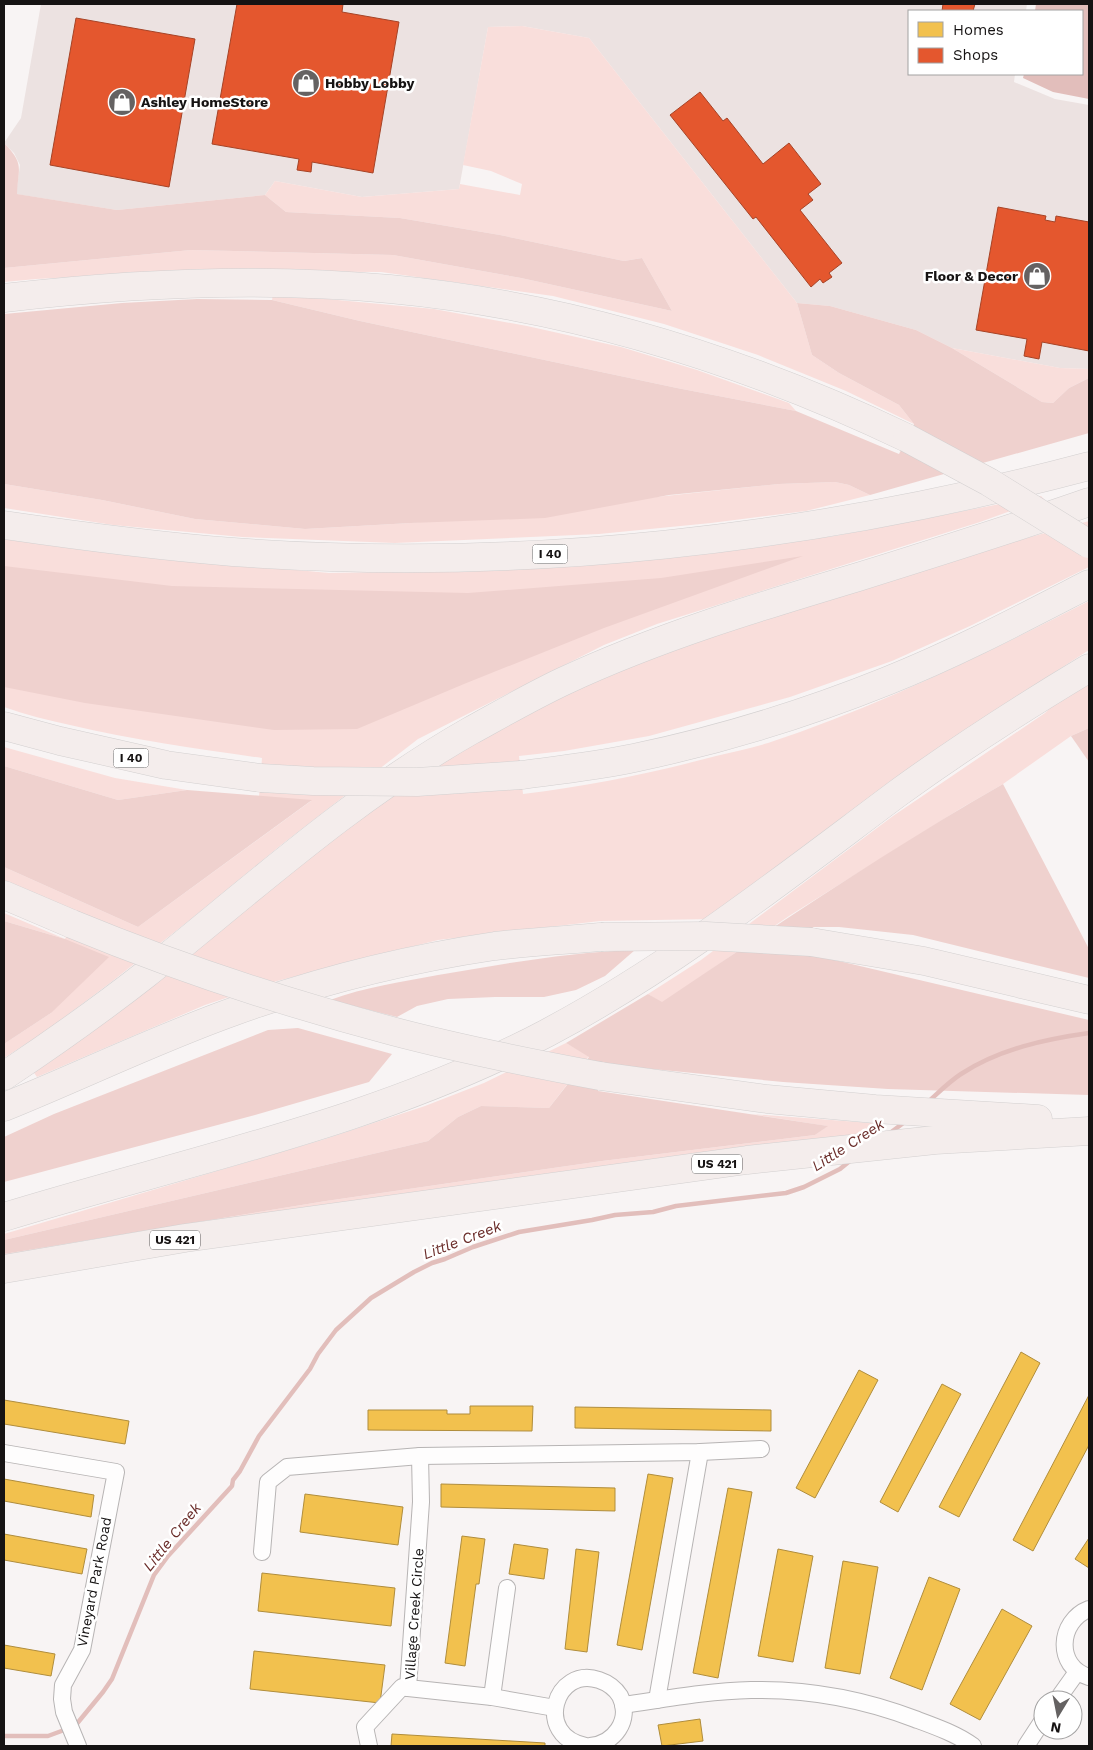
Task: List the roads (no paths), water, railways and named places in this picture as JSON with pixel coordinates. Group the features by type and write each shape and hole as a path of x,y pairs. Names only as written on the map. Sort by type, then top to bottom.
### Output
{"highway":[{"path":"4,298 175,284 283,283 391,289 497,303 602,326 705,355 856,414 907,438 989,482 1089,544"},
{"name":"I 40","path":"4,525 154,545 234,552 314,556 444,557 554,553 634,548 793,529 950,500 1089,466"},
{"path":"4,1076 38,1054 137,981 270,872 366,799 437,751 514,707 563,682 661,641 763,606 942,551 1089,502"},
{"name":"I 40","path":"4,726 60,742 166,765 261,778 313,781 408,782 521,775 632,759 726,736 795,715 838,700 938,659 1089,584"},
{"path":"4,1217 294,1133 346,1116 455,1076 545,1034 593,1008 684,951 966,745 1089,668"},
{"path":"4,895 185,968 342,1018 445,1045 600,1076 705,1092 820,1104 1089,1122"},
{"path":"4,1107 219,1017 287,993 339,978 443,955 496,946 601,937 706,936 811,942 924,961 1089,1000"},
{"name":"US 421","path":"4,1269 185,1238 747,1160 935,1140 1089,1131"}],"street":[{"path":"262,1552 268,1482 287,1467 420,1456 700,1452 761,1449"},
{"path":"657,1700 700,1452"},
{"name":"Vineyard Park Road","path":"4,1453 116,1472 83,1643 76,1662 63,1685 62,1699 64,1712 78,1746"},
{"name":"Village Creek Circle","path":"420,1456 421,1502 408,1688 555,1708"},
{"path":"492,1698 507,1588"},
{"path":"1067,1690 1083,1674 1066,1656 1065,1637 1071,1622 1079,1614 1089,1609"},
{"path":"596,1678 610,1685 620,1697 623,1705 622,1721 610,1744 588,1746 577,1744 564,1736 556,1723 555,1708 557,1700 566,1687 580,1679 596,1678"},
{"path":"369,1746 365,1727 402,1687 408,1688"},
{"path":"623,1705 705,1693 751,1690 827,1695 901,1714 936,1727 973,1746"},
{"path":"1026,1746 1033,1735"}],"waterway":[{"name":"Little Creek","path":"929,1101 957,1077 991,1058 1023,1046 1089,1033"},
{"name":"Little Creek","path":"890,1133 906,1121"},
{"name":"Little Creek","path":"4,1736 48,1736 75,1726 112,1679 154,1575 168,1556 232,1486 233,1480 259,1436 310,1369 318,1354 336,1330 371,1298 432,1263 519,1232 615,1215 653,1212 676,1206 786,1193 804,1187 840,1169 851,1160"}],"place":[{"name":"Hobby Lobby","path":"306,83"},
{"name":"Ashley HomeStore","path":"122,102"},
{"name":"Floor & Decor","path":"1037,276"}]}
